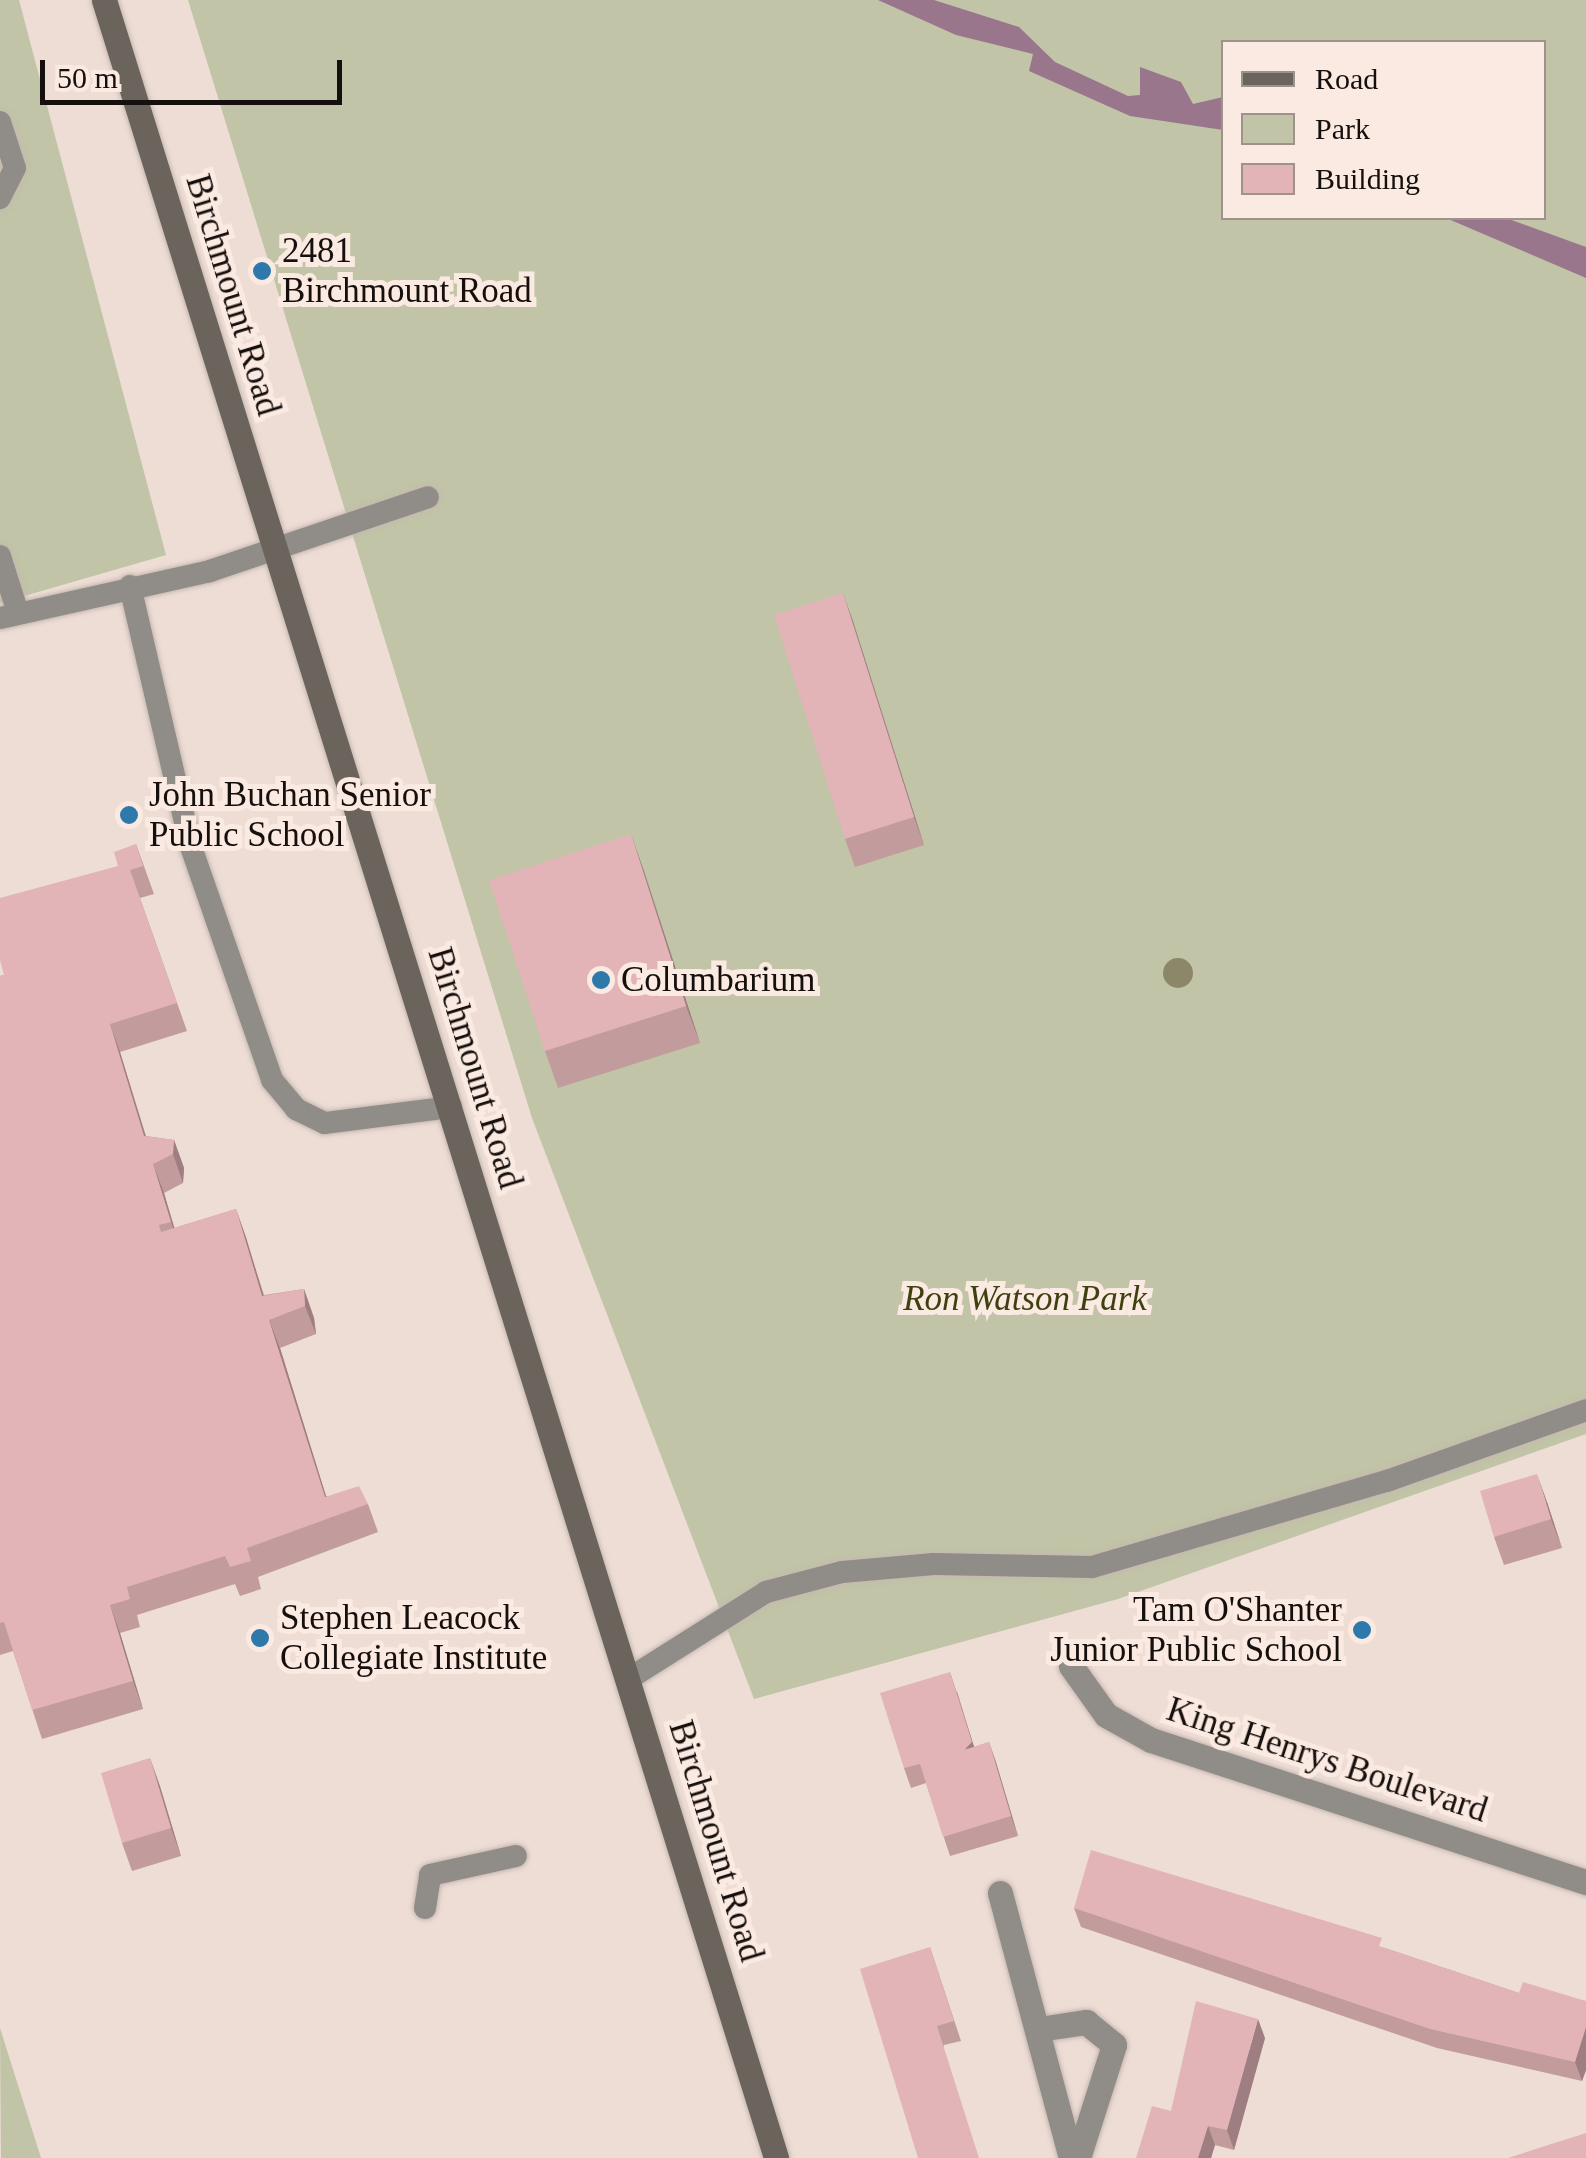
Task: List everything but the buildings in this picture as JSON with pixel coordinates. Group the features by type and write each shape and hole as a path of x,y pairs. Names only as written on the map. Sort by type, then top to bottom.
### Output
{"main road":[{"name":"Birchmount Road","path":"104,0 630,1678 776,2158"}],"street":[{"name":"King Henrys Boulevard","path":"1071,1666 1106,1714 1151,1740 1586,1882"},
{"path":"1000,1894 1075,2158"},
{"path":"1039,2028 1086,2022 1114,2046 1075,2158"}],"lane":[{"path":"0,122 15,168 0,198"},
{"path":"0,556 9,616 277,551 428,498"},
{"path":"130,586 190,844 272,1080 296,1109 325,1123 451,1107"},
{"path":"630,1678 766,1592 842,1572 934,1564 1092,1566 1387,1481 1586,1410"},
{"path":"425,1908 430,1875 516,1856"}],"green space":[{"path":"0,0 19,0 166,555 0,603"},
{"name":"Ron Watson Park","path":"188,0 1586,0 1586,1434 1118,1599 754,1699 532,1118"},
{"path":"0,2028 41,2158 1,2158"}],"shaded area":[{"path":"878,0 934,0 1019,27 1055,62 1128,96 1140,95 1140,67 1181,82 1193,104 1221,97 1221,130 1130,116 1029,71 1033,54 956,35"},
{"path":"1451,220 1512,220 1586,247 1586,278"}],"place":[{"name":"2481 Birchmount Road","path":"262,271"},
{"name":"John Buchan Senior Public School","path":"129,815"},
{"name":"Columbarium","path":"601,980"},
{"name":"Tam O'Shanter Junior Public School","path":"1362,1630"},
{"name":"Stephen Leacock Collegiate Institute","path":"260,1638"}]}
